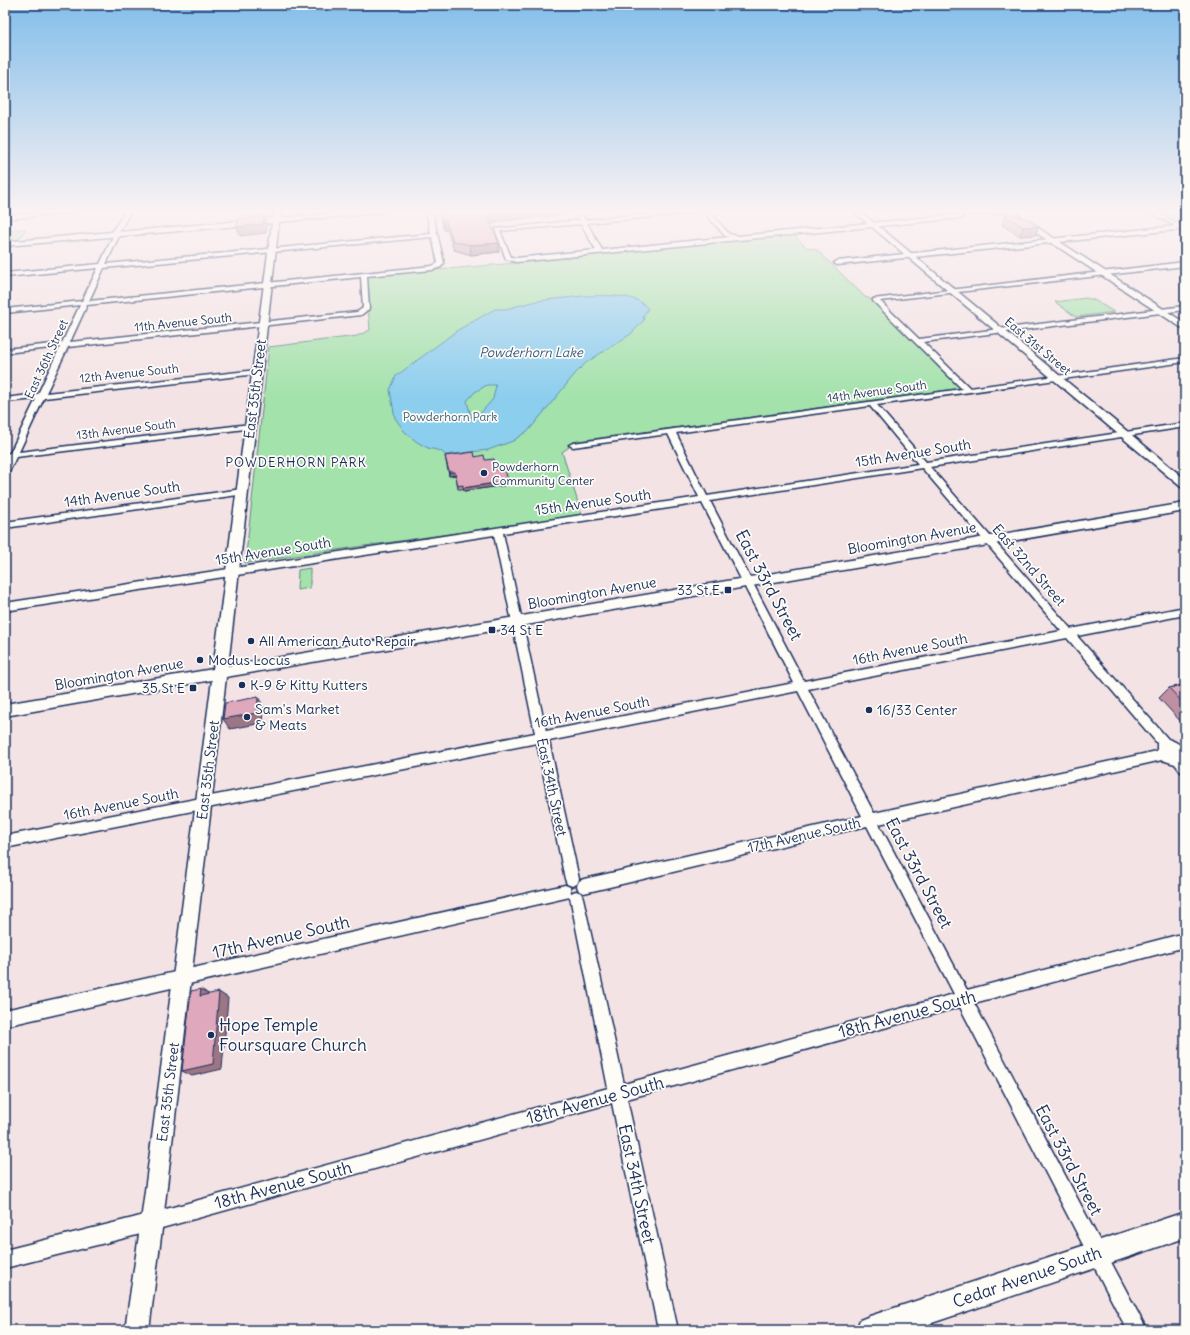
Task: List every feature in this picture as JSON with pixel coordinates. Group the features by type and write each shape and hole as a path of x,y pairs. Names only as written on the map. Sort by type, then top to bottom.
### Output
{"main road":[{"path":"1102,273 1185,327"},
{"name":"Cedar Avenue South","path":"870,1330 1185,1225"}],"street":[{"path":"5,275 23,273"},
{"name":"East 36th Street","path":"5,472 9,456 42,396 98,273"},
{"name":"East 35th Street","path":"137,1330 152,1220 269,273"},
{"path":"5,311 381,273"},
{"name":"East 31st Street","path":"931,273 1185,485"},
{"path":"968,390 875,300 1099,273"},
{"name":"11th Avenue South","path":"5,351 359,314 364,312 366,309 364,275"},
{"path":"917,341 1185,308"},
{"name":"14th Avenue South","path":"573,446 1185,360"},
{"name":"12th Avenue South","path":"5,400 257,372"},
{"name":"East 32nd Street","path":"872,404 1069,634 1165,749"},
{"name":"15th Avenue South","path":"5,607 1185,425"},
{"name":"13th Avenue South","path":"9,456 250,426"},
{"name":"East 33rd Street","path":"671,432 704,500 1137,1330"},
{"name":"14th Avenue South","path":"5,525 242,492"},
{"name":"Bloomington Avenue","path":"5,710 1185,506"},
{"name":"East 34th Street","path":"498,530 516,622 668,1330"},
{"name":"16th Avenue South","path":"5,842 1185,611"},
{"path":"1165,749 1171,745 1182,757"},
{"name":"17th Avenue South","path":"5,1018 574,889 871,820 1165,749"},
{"name":"18th Avenue South","path":"5,1260 618,1094 964,998 1185,940"}],"green space":[{"name":"Powderhorn Park","path":"399,273 841,273 865,297 870,299 962,388 578,441 562,452 582,515 245,563 269,347 357,336 370,330 366,278 368,276"},
{"path":"1086,298 1094,300 1114,312 1076,317 1055,302"},
{"path":"310,568 310,588 297,590 298,570"}],"water":[{"name":"Powderhorn Lake","path":"583,296 618,296 636,300 648,309 643,316 644,320 631,334 587,362 575,374 530,429 513,441 488,450 445,455 441,451 428,448 417,442 405,432 395,418 390,390 396,376 458,330 495,309 505,309 537,301","holes":["487,385 496,385 493,399 477,417 471,417 467,401 475,392"]}],"building":[{"name":"Powderhorn Community Center","path":"474,452 475,457 484,455 485,460 494,459 497,470 505,469 508,481 463,488 463,485 458,486 455,472 449,472 445,456"},
{"path":"1185,685 1185,705 1169,688"},
{"path":"258,697 257,713 223,719 225,703"},
{"path":"201,989 200,996 219,992 213,1064 182,1071 191,991"}],"place":[{"name":"Powderhorn Community Center","path":"484,473"},
{"name":"33 St E","path":"728,590"},
{"name":"34 St E","path":"492,630"},
{"name":"All American Auto Repair","path":"251,641"},
{"name":"Modus Locus","path":"200,660"},
{"name":"K-9 & Kitty Kutters","path":"242,685"},
{"name":"35 St E","path":"193,688"},
{"name":"16/33 Center","path":"869,710"},
{"name":"Sam's Market & Meats","path":"247,717"},
{"name":"Hope Temple Foursquare Church","path":"211,1035"}],"district":[{"name":"POWDERHORN PARK","path":"296,462"}]}
